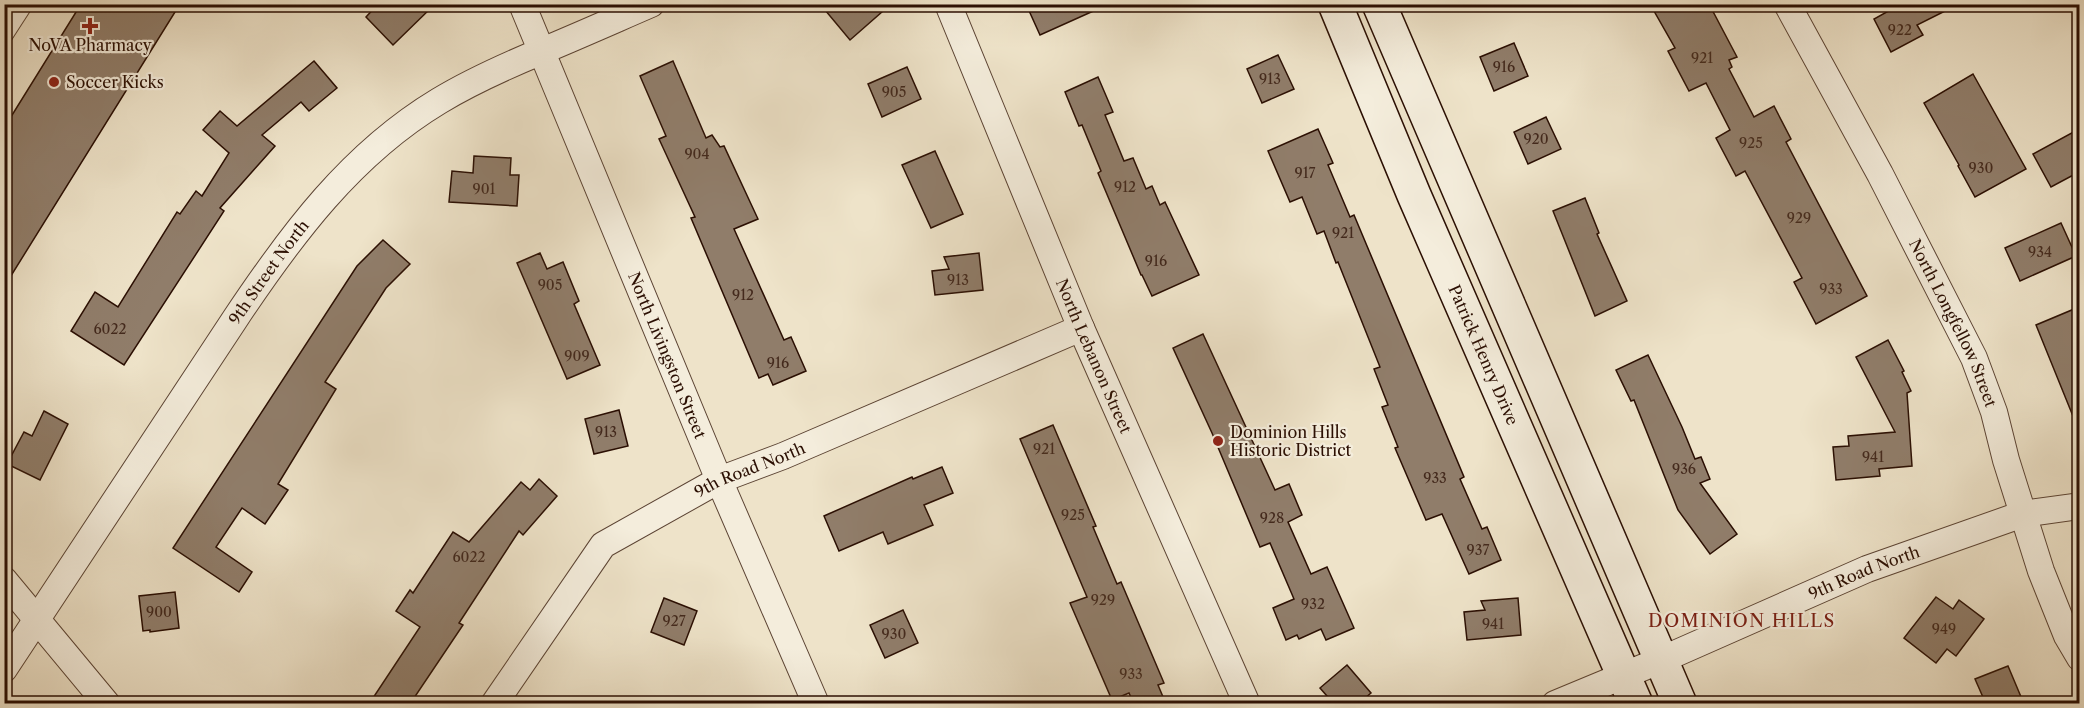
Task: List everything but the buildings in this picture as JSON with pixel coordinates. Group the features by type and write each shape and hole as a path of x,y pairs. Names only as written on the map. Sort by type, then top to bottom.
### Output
{"street":[{"name":"North Livingston Street","path":"522,4 719,480 816,704"},
{"name":"9th Street North","path":"4,669 267,271 321,200 386,139 438,101 489,73 651,4"},
{"name":"North Lebanon Street","path":"948,4 1081,328 1247,704"},
{"name":"Patrick Henry Drive","path":"1335,4 1414,195 1630,689"},
{"path":"1379,4 1680,704"},
{"name":"North Longfellow Street","path":"1787,4 1880,174 1974,358 1994,412 2048,591 2079,658"},
{"name":"9th Road North","path":"494,704 603,545 719,480 783,456 1081,328"},
{"name":"9th Road North","path":"1555,704 1630,689 1661,660 1868,569 2023,514 2079,506"},
{"path":"4,580 107,704"}],"lane":[{"path":"4,38 26,4"}],"place":[{"name":"NoVA Pharmacy","path":"90,26"},
{"name":"Soccer Kicks","path":"54,82"},
{"name":"Dominion Hills Historic District","path":"1218,441"}],"district":[{"name":"DOMINION HILLS","path":"1742,621"}]}
